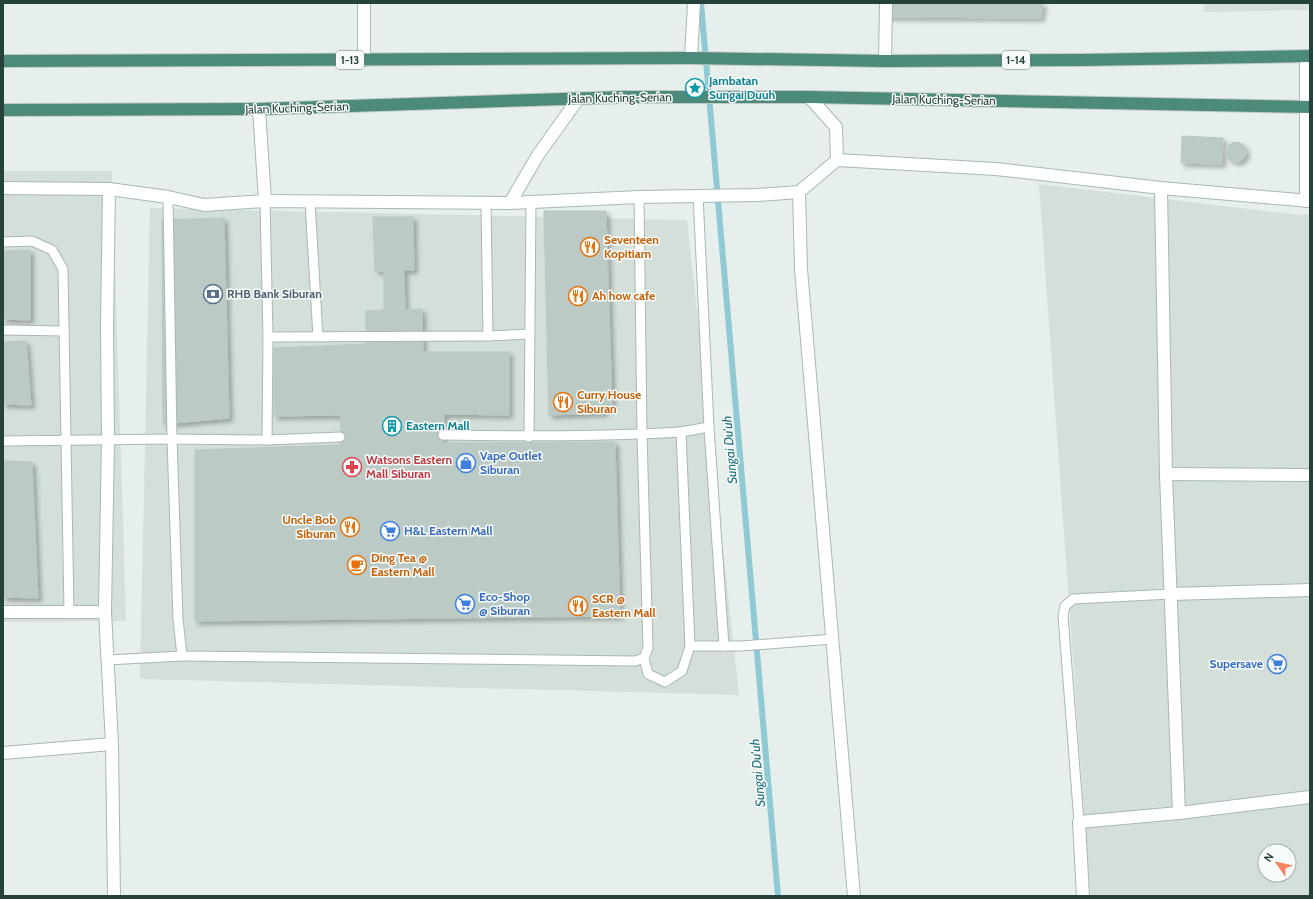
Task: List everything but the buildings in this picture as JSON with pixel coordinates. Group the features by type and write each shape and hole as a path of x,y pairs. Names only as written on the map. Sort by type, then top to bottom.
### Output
{"highway":[{"name":"1-14","path":"694,58 885,61 1081,60 1308,56"},
{"name":"1-13","path":"3,61 694,58"},
{"name":"Jalan Kuching-Serian","path":"3,110 259,109 578,99 626,96 759,98 809,97 1308,107"}],"street":[{"path":"364,3 364,60"},
{"path":"694,3 694,58"},
{"path":"885,61 886,3"},
{"path":"3,188 109,189 168,197 204,205 265,201 510,203 702,195 757,196 799,192 837,160 996,169 1161,188 1308,201 1308,56"},
{"path":"809,97 836,127 837,160"},
{"path":"510,203 538,155 578,99"},
{"path":"259,109 265,201"},
{"path":"1161,188 1166,474 1179,813"},
{"path":"109,189 107,326 108,439 105,612 112,744 114,896"},
{"path":"799,192 801,269 834,639 854,896"},
{"path":"1166,474 1310,475"},
{"path":"1170,594 1310,590"},
{"path":"3,612 105,612"},
{"path":"3,753 112,744"},
{"path":"1083,896 1079,822 1179,813 1310,797"}],"lane":[{"path":"702,195 709,427 724,646"},
{"path":"168,197 172,439 178,619 182,656"},
{"path":"639,197 642,434 648,648 644,658 648,674 665,682 682,672 690,646 681,432"},
{"path":"265,201 268,337 267,440"},
{"path":"529,437 531,201"},
{"path":"310,202 318,337"},
{"path":"486,203 488,336"},
{"path":"3,242 32,241 52,250 62,269 69,612"},
{"path":"3,330 64,331"},
{"path":"268,337 488,336 530,334"},
{"path":"443,435 529,437 642,434 681,432 709,427"},
{"path":"3,441 108,439 267,440 340,437"},
{"path":"1079,822 1063,616 1065,606 1073,599 1170,594"},
{"path":"690,646 741,646 834,639"},
{"path":"108,660 182,656 635,661 644,658"}],"shaded area":[{"path":"1204,3 1310,3 1310,10 1204,12"},
{"path":"3,171 112,171 126,621 3,622"},
{"path":"1039,184 1300,215 1310,214 1310,896 1090,896"},
{"path":"150,208 687,220 739,695 140,679"}],"waterway":[{"name":"Sungai Du'uh","path":"701,3 778,896"}],"place":[{"name":"Jambatan Sungai Duuh","path":"695,88"},
{"name":"Seventeen Kopitiam","path":"590,247"},
{"name":"RHB Bank Siburan","path":"213,294"},
{"name":"Ah how cafe","path":"578,296"},
{"name":"Curry House Siburan","path":"563,402"},
{"name":"Eastern Mall","path":"392,426"},
{"name":"Vape Outlet Siburan","path":"466,463"},
{"name":"Watsons Eastern Mall Siburan","path":"352,467"},
{"name":"Uncle Bob Siburan","path":"350,527"},
{"name":"H&L Eastern Mall","path":"390,531"},
{"name":"Ding Tea @ Eastern Mall","path":"357,565"},
{"name":"Eco-Shop @ Siburan","path":"465,604"},
{"name":"SCR @ Eastern Mall","path":"578,606"},
{"name":"Supersave","path":"1277,664"}]}
